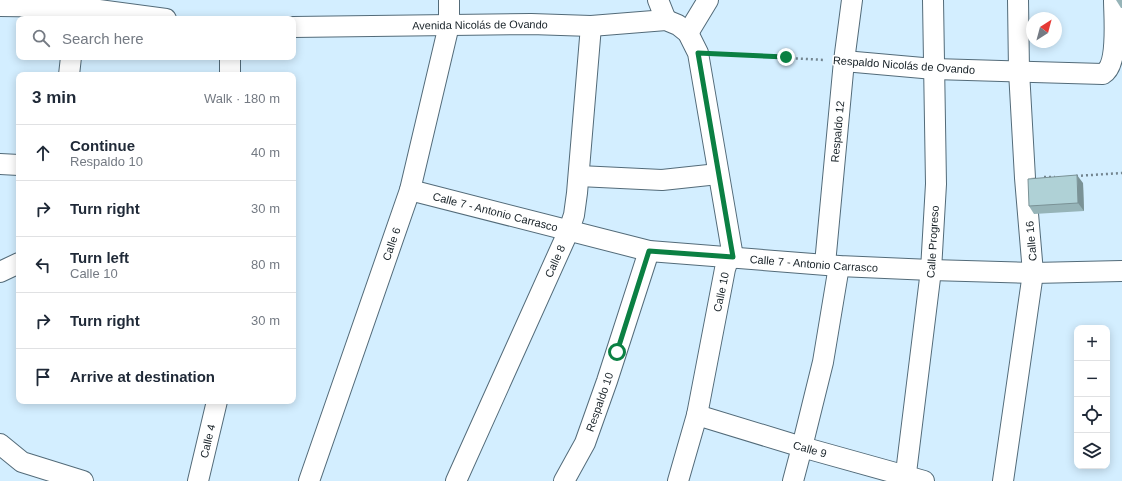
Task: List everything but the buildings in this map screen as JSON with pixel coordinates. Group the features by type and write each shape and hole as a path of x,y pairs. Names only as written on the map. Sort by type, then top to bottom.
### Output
{"street":[{"name":"Calle 6","path":"309,481 410,190 449,25 449,0"},
{"path":"658,0 666,20 678,25 688,33 708,0"},
{"name":"Respaldo 12","path":"792,481 823,362 832,265 844,61 852,0"},
{"name":"Calle Progreso","path":"912,479 931,270 936,184 933,0"},
{"name":"Calle 16","path":"1003,481 1033,273 1025,178 1019,70 1018,0"},
{"name":"Respaldo Nicolás de Ovando","path":"844,61 934,69 1019,70 1103,74 1109,70 1114,56 1114,0"},
{"path":"0,6 77,9 139,16"},
{"name":"Avenida Nicolás de Ovando","path":"296,27 531,24 591,26 666,20"},
{"name":"Calle 8","path":"456,481 574,215 579,176 591,26"},
{"name":"Calle 10","path":"678,481 697,415 725,270 727,263 733,257 698,53 688,33"},
{"path":"69,72 71,60"},
{"path":"230,60 230,72"},
{"path":"0,164 16,165"},
{"path":"579,176 662,180 718,174"},
{"name":"Calle 7 - Antonio Carrasco","path":"410,190 649,251 832,265 931,270 1033,273 1122,271"},
{"name":"Respaldo 10","path":"564,481 587,436 607,381 649,251"},
{"path":"0,272 16,264"},
{"name":"Calle 4","path":"198,481 216,404"},
{"name":"Calle 9","path":"697,415 912,479"},
{"path":"0,444 22,462 83,481"}],"path":[{"name":"Respaldo Nicolás de Ovando","path":"698,53 844,61"},
{"path":"1073,177 1122,173"},
{"path":"1025,178 1058,177"}],"route":[{"path":"617,352 649,251 733,257 698,53 786,57"}]}
